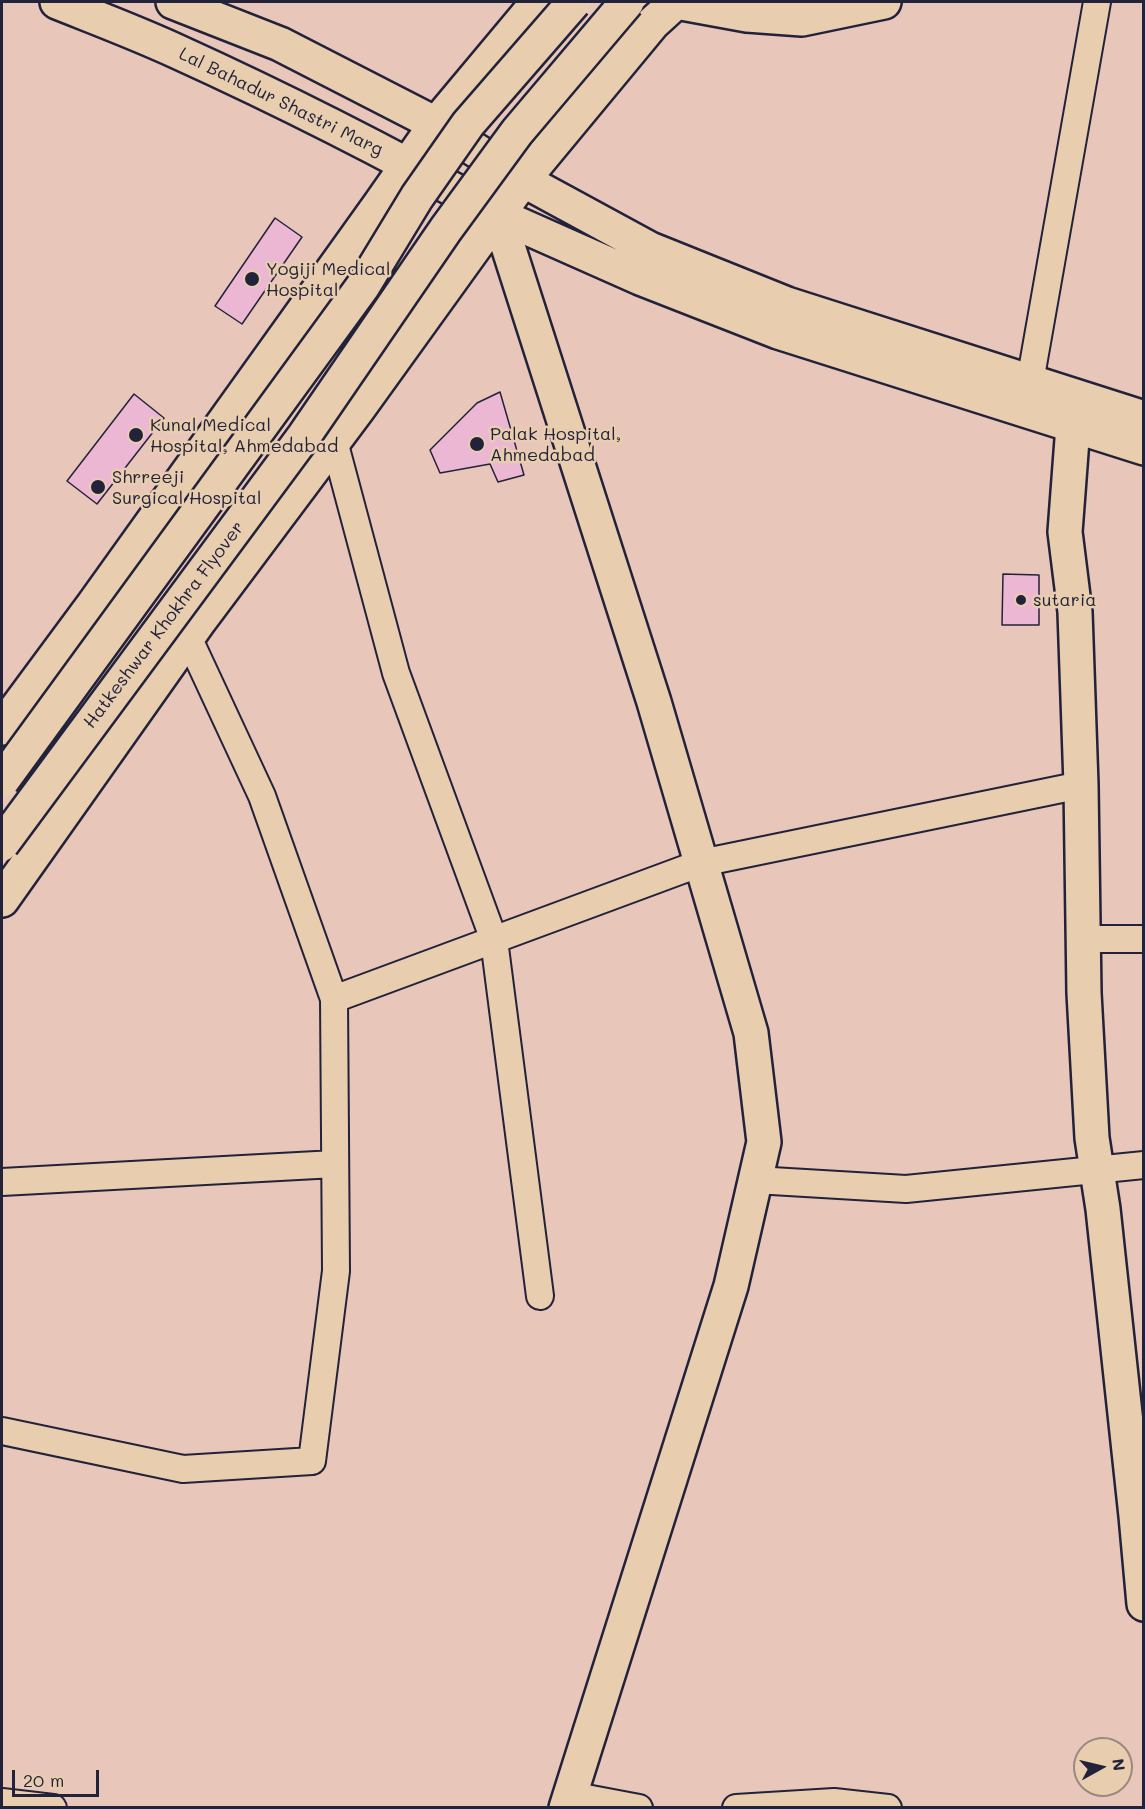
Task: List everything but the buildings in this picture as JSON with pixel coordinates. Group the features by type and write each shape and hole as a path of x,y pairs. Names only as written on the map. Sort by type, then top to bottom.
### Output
{"street":[{"name":"Lal Bahadur Shastri Marg","path":"57,2 173,50 270,95 407,164 498,215 640,278 778,332 1077,412"},
{"path":"173,2 280,44 435,124 523,180 650,249 787,304 1030,382 1077,412 1143,448"},
{"path":"2,728 93,605 435,124 538,2"},
{"name":"Hatkeshwar Khokhra Flyover","path":"2,781 363,286 417,197 468,124 574,2"},
{"name":"Hatkeshwar Khokhra Flyover","path":"2,844 304,436 446,229 517,132 627,2"},
{"path":"2,900 188,637 334,441 523,180 653,23 676,2 747,15 802,19 884,2"},
{"path":"770,2 802,19"},
{"path":"1030,382 1097,2"},
{"path":"498,215 654,702 751,1033 764,1142 731,1286 568,1801 639,1808"},
{"path":"1077,412 1143,418"},
{"path":"1077,412 1065,532 1075,612 1092,1138 1103,1209 1134,1493 1143,1604"},
{"path":"334,441 396,673 494,940 540,1296"},
{"path":"2,1431 183,1469 312,1461 336,1271 334,999 262,796 188,637"},
{"path":"334,999 701,863 1081,785"},
{"path":"1084,939 1143,939"},
{"path":"2,1182 335,1164"},
{"path":"755,1180 906,1189 1143,1165"},
{"path":"2,1802 53,1808"},
{"path":"736,1808 834,1802 888,1808"}],"place":[{"name":"Yogiji Medical Hospital","path":"252,279"},
{"name":"Kunal Medical Hospital, Ahmedabad","path":"136,435"},
{"name":"Palak Hospital, Ahmedabad","path":"477,444"},
{"name":"Shrreeji Surgical Hospital","path":"98,487"},
{"name":"sutaria","path":"1021,600"}]}
